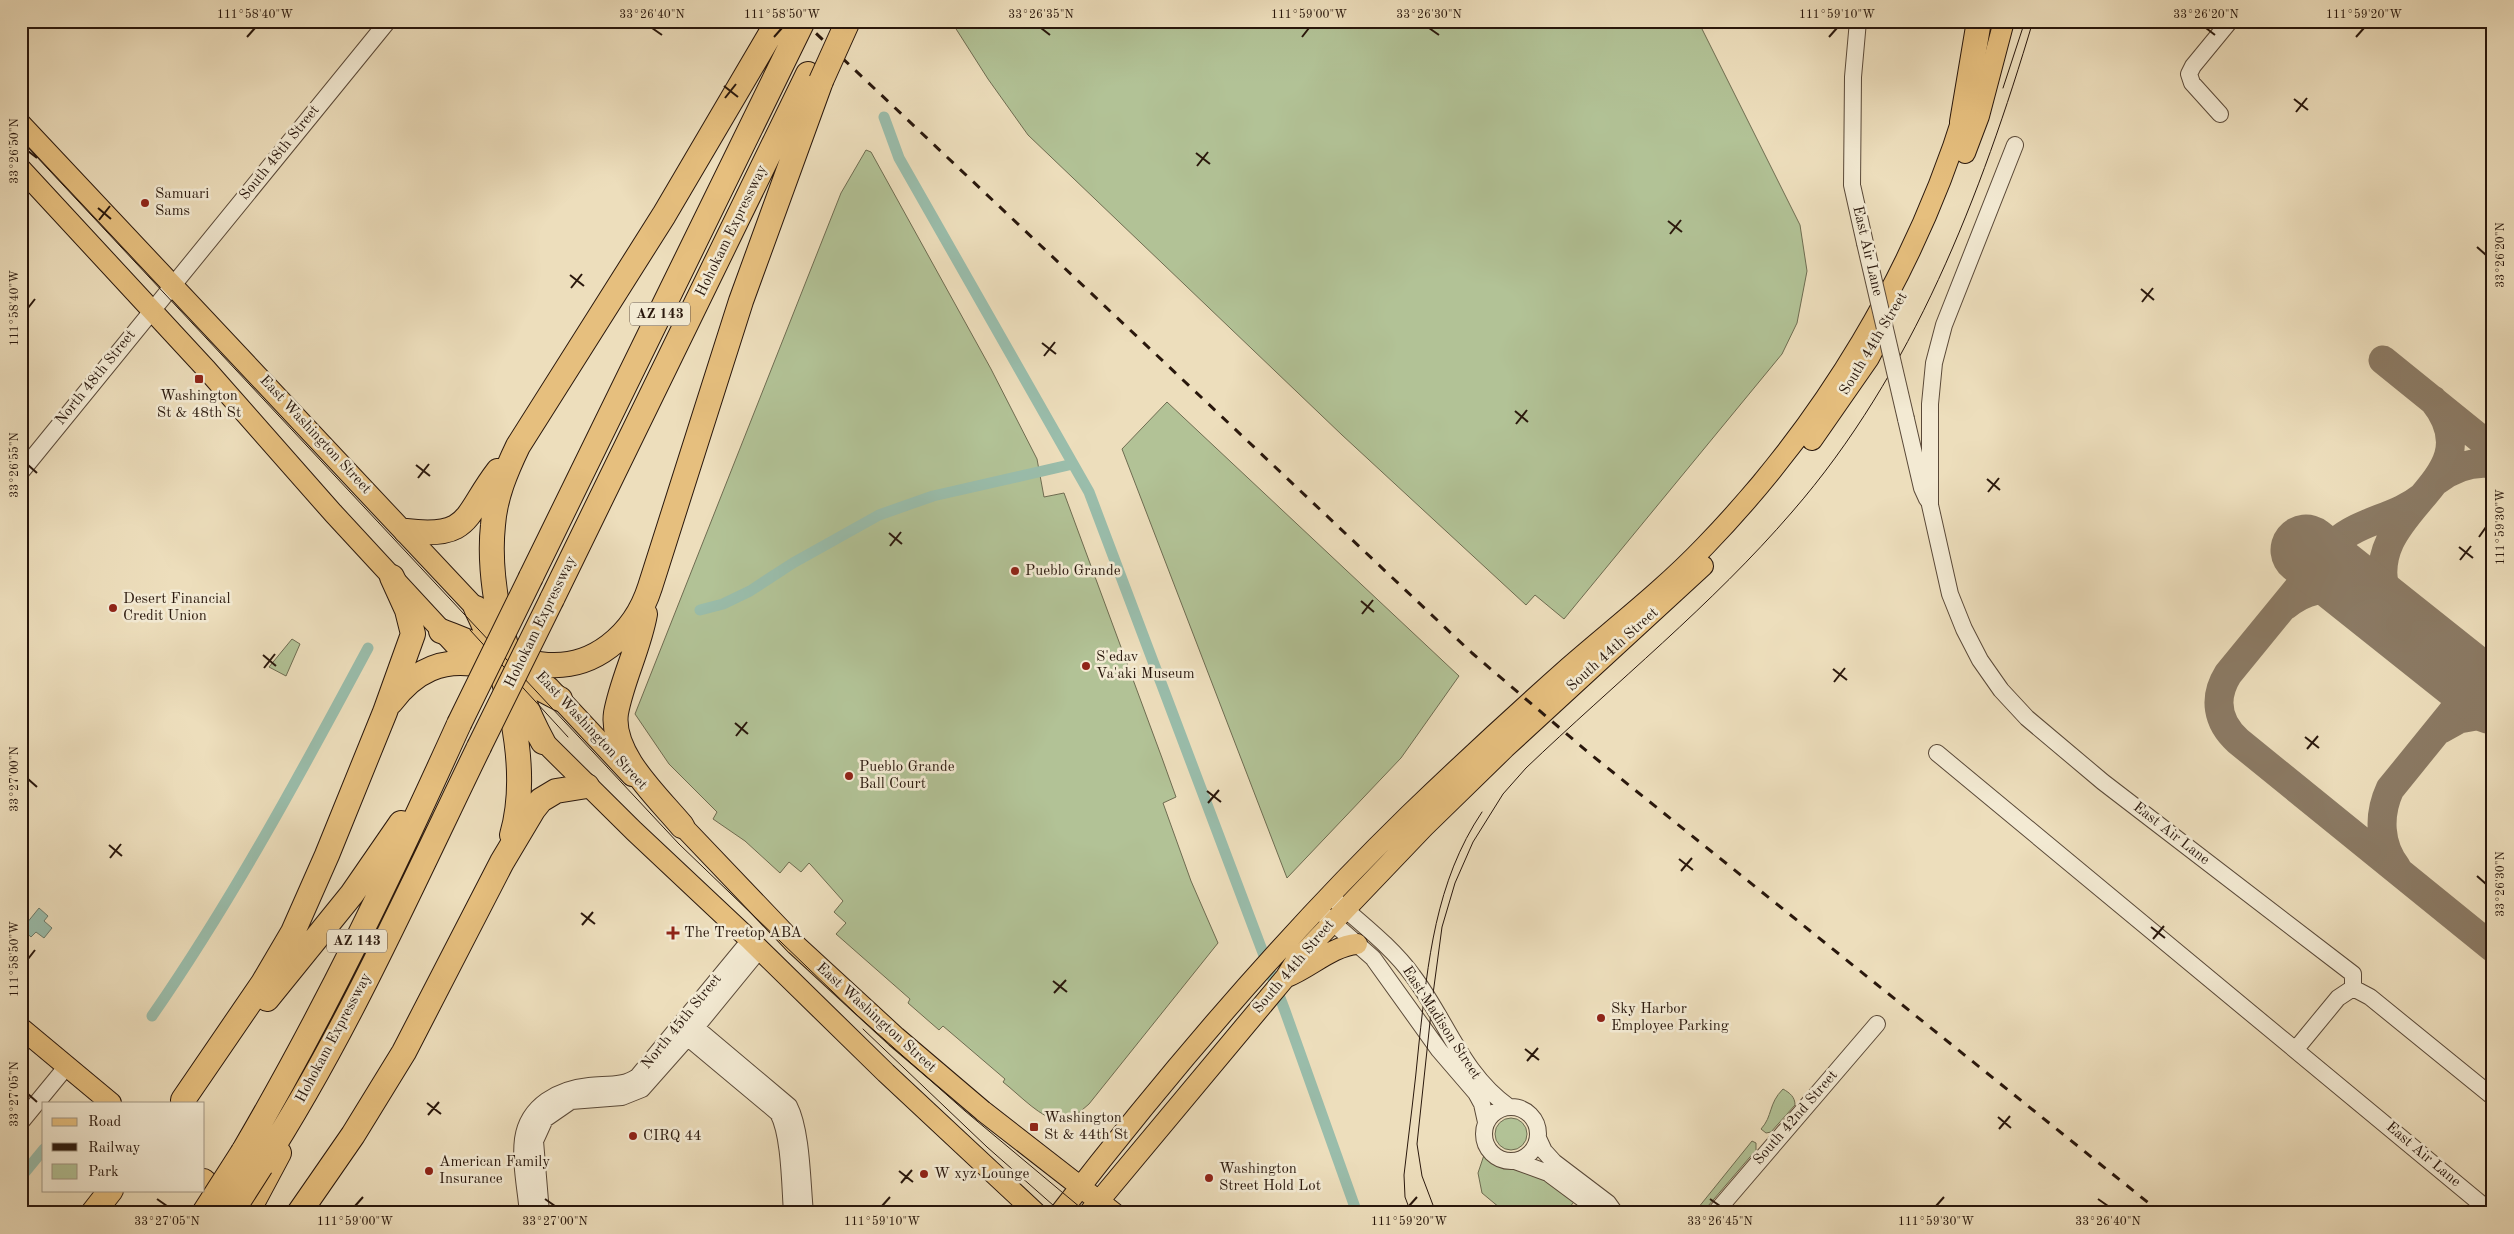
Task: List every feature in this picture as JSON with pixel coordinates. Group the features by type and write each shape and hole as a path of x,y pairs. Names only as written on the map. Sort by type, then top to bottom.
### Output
{"highway":[{"name":"Hohokam Expressway","path":"204,1213 258,1164 300,1054 336,984 413,825 459,724 803,21"},
{"name":"Hohokam Expressway","path":"231,1213 258,1164 315,1077 364,983 552,599 815,78 834,21"},
{"path":"441,630 508,659 542,665 559,665 586,659 604,650 630,628 641,612 815,78 848,21"},
{"path":"1970,119 1979,21"},
{"path":"406,531 435,534 449,531 462,524 492,479 518,446 652,236 772,30"},
{"path":"502,862 513,832 519,793 518,760 508,703 508,659 495,582 492,527 501,484 518,446"},
{"path":"182,1102 259,990 292,932 331,846 385,712 413,634 408,610 392,577"},
{"path":"650,588 642,630 617,709 616,734 633,767 682,826"},
{"path":"476,608 508,659 544,742"},
{"path":"385,712 396,696 415,679 444,666 508,659 560,699"},
{"path":"182,1102 312,945 356,888 403,819 459,724"},
{"path":"303,1208 353,1135 404,1052 502,862 541,800 560,789 587,786"},
{"path":"245,1213 258,1164"},
{"path":"93,1213 109,1192"}],"main road":[{"name":"South 44th Street","path":"1970,119 1990,21"},
{"name":"South 44th Street","path":"1101,1209 1285,978 1331,909 1384,839 1470,756 1703,549 1775,466 1835,384 1865,337 1890,291 1970,119 2004,21"},
{"path":"1970,119 2013,21"},
{"name":"East Washington Street","path":"21,124 406,531 476,608"},
{"name":"East Washington Street","path":"21,170 151,309 392,577 544,742 587,786 755,944 886,1074 1036,1213"},
{"name":"East Washington Street","path":"560,699 796,945 954,1088 1080,1187 1101,1209"},
{"name":"South 44th Street","path":"1060,1213 1145,1107 1250,983 1279,951 1331,909"},
{"path":"1285,978 1304,970 1343,946 1357,944"},
{"path":"21,1028 108,1100"},
{"path":"205,1180 245,1213"}],"street":[{"name":"East Air Lane","path":"1858,21 1853,77 1852,185 1922,488 1930,505 1950,594 1976,652 2001,690 2027,718 2103,782 2353,974 2353,988"},
{"path":"2220,114 2194,87 2189,74 2196,62 2230,21"},
{"name":"South 48th Street","path":"172,284 386,22"},
{"name":"East Air Lane","path":"1930,505 1930,404 1934,363 1944,325 2015,145"},
{"name":"North 48th Street","path":"21,472 172,284"},
{"name":"East Air Lane","path":"1938,752 2492,1213"},
{"name":"East Madison Street","path":"1331,909 1357,944 1373,958 1439,1050 1476,1093 1482,1104 1486,1122"},
{"name":"East Madison Street","path":"1331,909 1407,968 1434,1006 1475,1076 1492,1095 1509,1107"},
{"name":"North 45th Street","path":"541,1213 535,1140 545,1119 571,1101 622,1097 636,1093 648,1084 687,1028 755,944"},
{"path":"2296,1049 2338,998 2353,988 2370,997 2493,1097"},
{"name":"South 42nd Street","path":"1715,1213 1877,1024"},
{"path":"687,1028 778,1113 782,1120 792,1213"},
{"path":"687,1028 789,1106 796,1131 805,1213"},
{"name":"North 45th Street","path":"528,1213 523,1138 535,1110 548,1099 567,1089 620,1084 633,1080 687,1028"},
{"path":"21,1122 67,1066"},
{"path":"1515,1161 1530,1154 1538,1138 1538,1129 1530,1114 1523,1110 1509,1107 1500,1109 1486,1122 1484,1135 1488,1150 1500,1159 1515,1161 1548,1173 1602,1213"},
{"path":"1538,1138 1549,1157 1608,1203 1615,1213"}],"green space":[{"path":"951,21 1698,21 1800,225 1807,271 1797,323 1782,354 1564,619 1535,595 1526,605 1342,435 1028,135 988,79"},
{"name":"S'edav Va'aki Museum","path":"866,150 871,152 991,369 1037,459 1044,497 1064,493 1176,797 1163,803 1191,881 1218,943 1089,1104 1063,1123 1046,1116 1031,1106 1003,1082 1005,1079 943,1026 939,1030 908,1003 910,999 836,934 846,923 834,912 843,901 809,863 801,872 789,862 780,873 745,841 713,819 717,812 669,764 635,714 841,193"},
{"path":"1167,402 1459,676 1401,758 1287,878 1122,449"},
{"path":"292,639 300,644 286,676 269,667"},
{"path":"1783,1089 1792,1096 1795,1105 1771,1132 1766,1133 1761,1129 1778,1094"},
{"path":"1511,1118 1517,1119 1522,1123 1526,1128 1526,1140 1522,1145 1517,1149 1511,1150 1505,1149 1500,1145 1496,1140 1495,1134 1496,1128 1500,1123 1505,1119"},
{"path":"1752,1141 1756,1143 1756,1150 1702,1213 1694,1213"},
{"path":"1485,1152 1497,1163 1531,1169 1577,1198 1565,1213 1506,1213 1482,1193 1478,1173"}],"shaded area":[{"path":"39,908 48,916 44,921 52,928 44,938 36,932 31,937 22,929"}],"waterway":[{"path":"884,117 899,158 1089,492 1285,1011 1357,1213"},
{"path":"700,610 723,604 750,591 793,563 879,515 933,496 1073,464"},
{"path":"152,1016 182,972 238,881 292,789 368,648"},
{"path":"21,1177 42,1151"}],"taxiway":[{"path":"2383,360 2493,449"},
{"path":"2408,630 2395,613 2386,594 2383,564 2392,538 2440,474 2449,452 2449,428 2433,400"},
{"path":"2436,481 2449,472 2463,466 2485,463 2493,464"},
{"path":"2422,497 2401,510 2356,529 2336,542 2228,674 2220,692 2220,709 2225,726 2238,741 2493,948"},
{"path":"2285,606 2301,596 2316,590 2345,592 2359,598 2400,625"},
{"path":"2397,868 2387,850 2382,830 2382,819 2390,789 2493,662"},
{"path":"2441,729 2459,719 2493,713"}],"runway":[{"path":"2306,550 2493,699"}],"tram line":[{"path":"2003,88 2025,21"},
{"path":"1436,1213 1422,1176 1417,1144 1442,927 1455,883 1473,842 1503,794 1526,768 1729,579 1792,512 1835,458 1873,401 1908,341 1938,280 1966,216 1990,152 2033,21"},
{"path":"21,140 679,844 858,1016 965,1111 1087,1213"},
{"path":"470,630 568,737"},
{"path":"1411,1213 1405,1197 1404,1175 1430,953 1436,923 1454,866 1466,839 1482,812"},
{"path":"863,1029 987,1147 1062,1213"}],"railway":[{"path":"803,21 1472,653 1589,753 2161,1213"}],"place":[{"name":"Samuari Sams","path":"145,203"},
{"name":"Washington St & 48th St","path":"199,379"},
{"name":"Pueblo Grande","path":"1015,571"},
{"name":"Desert Financial Credit Union","path":"113,608"},
{"name":"S'edav Va'aki Museum","path":"1086,666"},
{"name":"Pueblo Grande Ball Court","path":"849,776"},
{"name":"The Treetop ABA","path":"673,933"},
{"name":"Sky Harbor Employee Parking","path":"1601,1018"},
{"name":"Washington St & 44th St","path":"1034,1127"},
{"name":"CIRQ 44","path":"633,1136"},
{"name":"American Family Insurance","path":"429,1171"},
{"name":"W xyz Lounge","path":"924,1174"},
{"name":"Washington Street Hold Lot","path":"1209,1178"}]}
